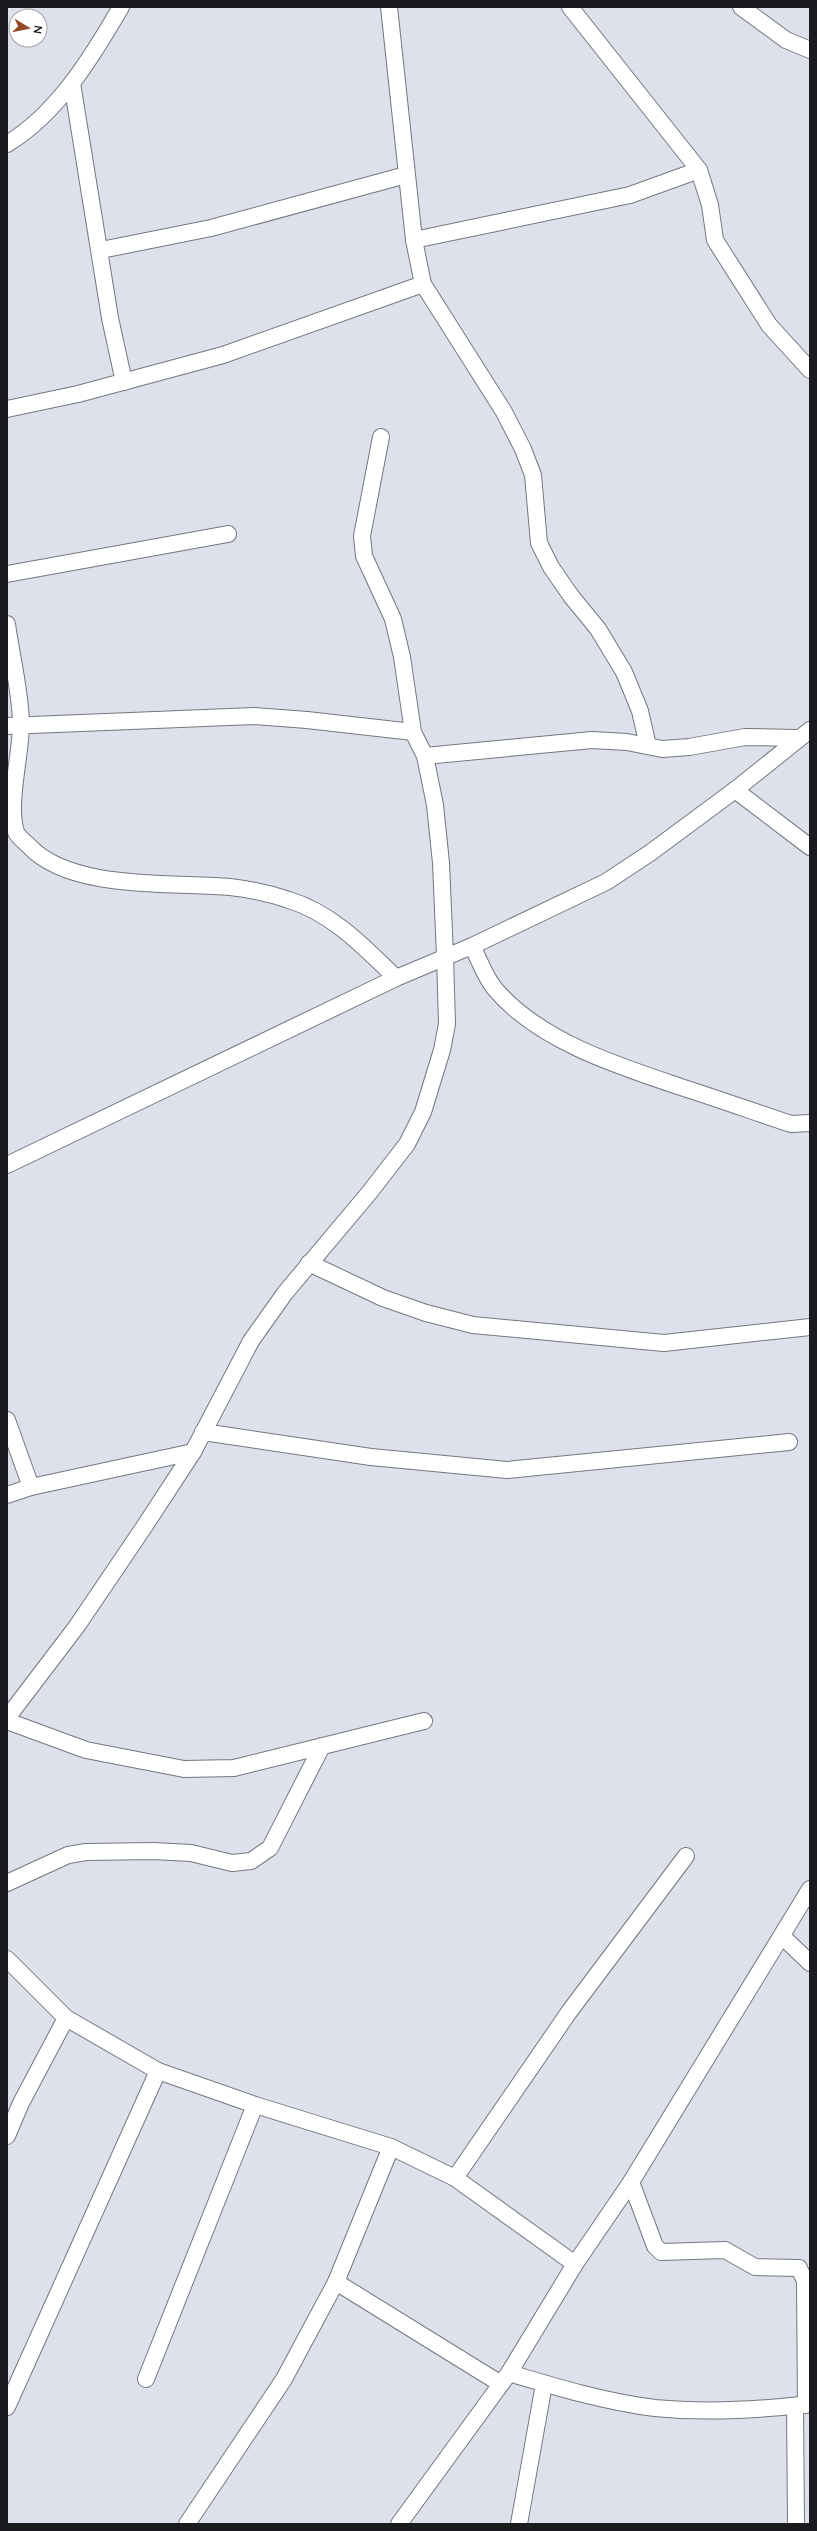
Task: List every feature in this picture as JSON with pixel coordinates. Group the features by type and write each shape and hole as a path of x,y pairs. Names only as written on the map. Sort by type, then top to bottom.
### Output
{"street":[{"path":"7,144 41,117 72,83 103,39 121,7"},
{"path":"389,7 406,175 414,240 423,284 504,412 523,449 533,475 540,542 550,567 571,596 598,628 624,672 640,711 648,746"},
{"path":"570,7 699,170 710,205 715,240 769,325 810,370"},
{"path":"741,7 786,40 810,50"},
{"path":"72,83 101,250 110,318 124,382"},
{"path":"414,240 630,195 699,170"},
{"path":"101,250 218,226 406,175"},
{"path":"7,409 78,394 223,355 423,284"},
{"path":"382,437 362,536 364,556 393,619 402,657 413,732 425,756 435,806 441,863 447,1024 442,1050 423,1112 407,1144 370,1193 285,1293 251,1341 193,1452 108,1582 7,1720 86,1750 184,1769 234,1768 424,1721"},
{"path":"7,574 228,534"},
{"path":"7,624 14,725 14,815 16,833 35,853 61,866 90,876 134,884 231,887 290,900 332,921 358,942 396,978"},
{"path":"14,725 254,716 307,720 413,732"},
{"path":"425,756 592,740 627,742 662,749 689,747 745,737 804,734"},
{"path":"7,1165 396,978 445,956 472,946 606,882 650,853 735,790 804,734"},
{"path":"735,790 810,847"},
{"path":"472,946 494,987 508,1003 519,1012 570,1044 621,1067 791,1124 810,1123"},
{"path":"310,1263 383,1298 426,1313 473,1325 664,1343 810,1327"},
{"path":"7,1420 31,1487"},
{"path":"203,1432 371,1457 507,1470 789,1442"},
{"path":"7,1495 31,1487 193,1452"},
{"path":"7,1883 68,1855 86,1852 154,1851 191,1853 232,1863 251,1861 270,1848 322,1746"},
{"path":"455,2178 568,2012 686,1856"},
{"path":"399,2524 505,2379 574,2264 631,2182 810,1889"},
{"path":"782,1936 810,1963"},
{"path":"7,1959 66,2018 158,2071 255,2105 391,2147 455,2178 574,2264"},
{"path":"7,2136 21,2103 66,2018"},
{"path":"7,2407 158,2071"},
{"path":"7,2111 21,2103"},
{"path":"146,2379 255,2105"},
{"path":"187,2524 268,2407 336,2282 391,2147"},
{"path":"631,2182 655,2246 661,2252 725,2250 755,2267 799,2268 805,2281 803,2494 796,2524"},
{"path":"336,2282 505,2379 544,2384 656,2408 751,2410 803,2405"},
{"path":"519,2524 544,2384"}]}
